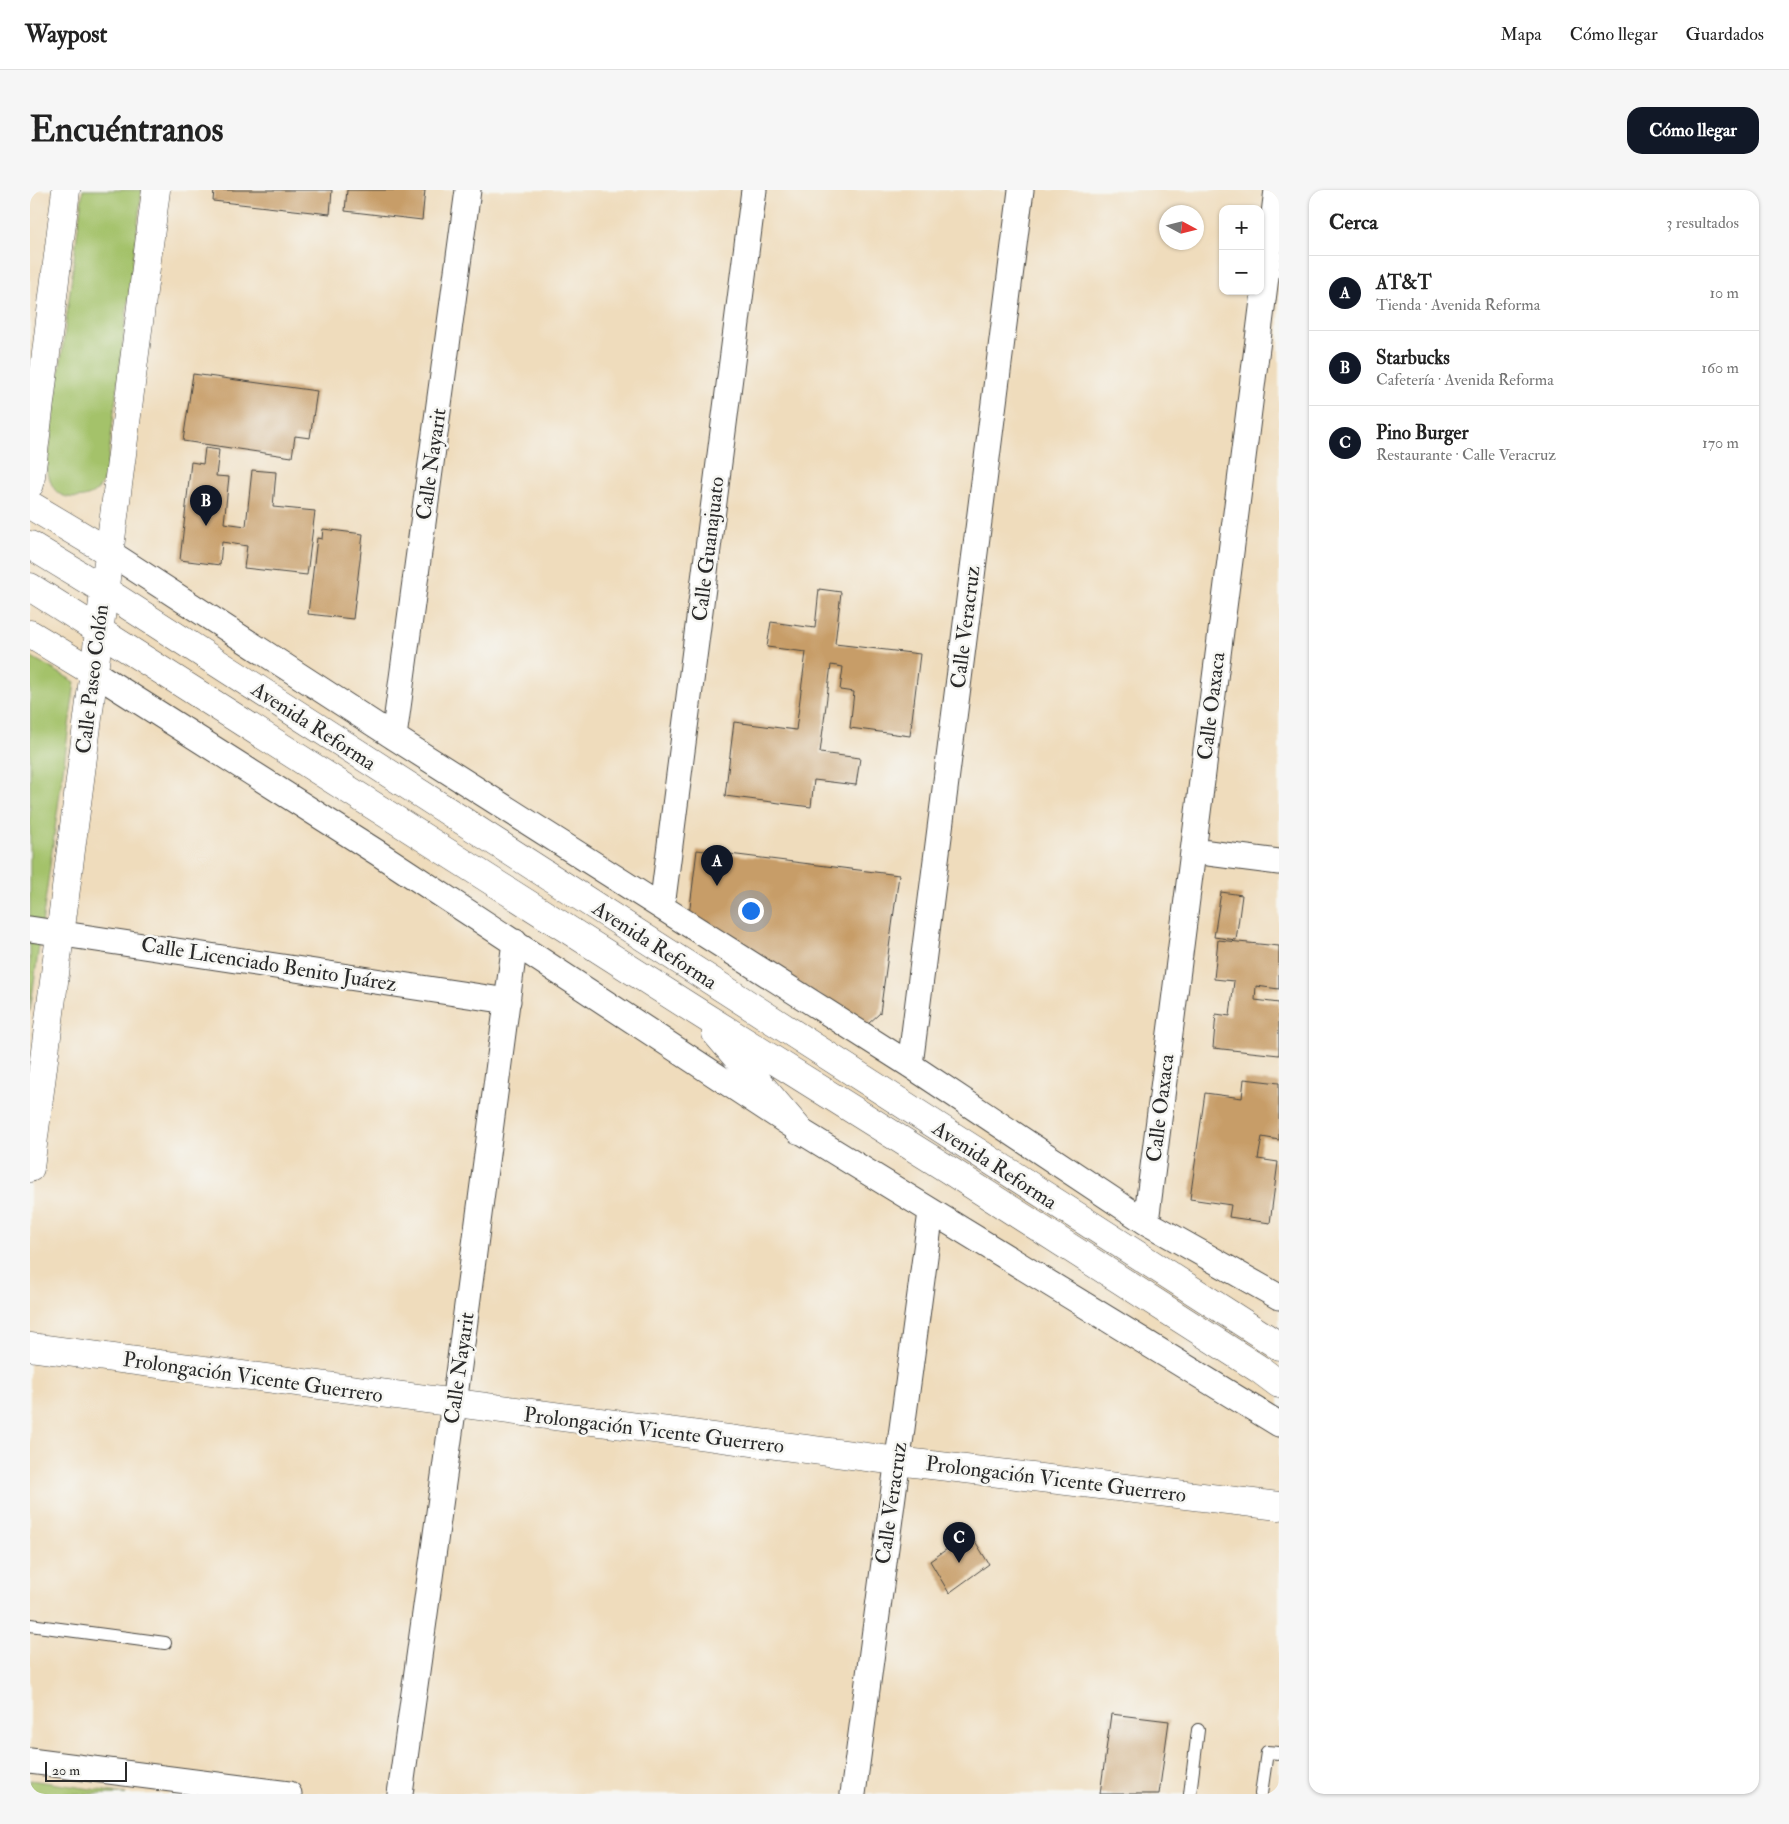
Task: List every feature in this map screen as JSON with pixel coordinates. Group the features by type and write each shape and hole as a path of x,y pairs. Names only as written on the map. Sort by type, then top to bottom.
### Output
{"main road":[{"path":"30,484 66,190"},
{"name":"Calle Paseo Colón","path":"30,1168 156,190"},
{"name":"Avenida Reforma","path":"30,505 109,552"},
{"name":"Avenida Reforma","path":"30,545 104,590 1279,1346"},
{"name":"Avenida Reforma","path":"30,587 699,1013 950,1170 1260,1369 1279,1384"},
{"path":"30,634 93,672"},
{"path":"699,1013 799,1130"},
{"name":"Prolongación Vicente Guerrero","path":"30,1347 897,1461 1279,1506"}],"street":[{"name":"Calle Nayarit","path":"394,737 468,190"},
{"name":"Calle Guanajuato","path":"662,907 754,190"},
{"name":"Calle Veracruz","path":"910,1065 1021,190"},
{"name":"Calle Oaxaca","path":"1146,1222 1277,190"},
{"name":"Avenida Reforma","path":"109,552 394,737 910,1065 1146,1222 1279,1298"},
{"path":"93,672 378,853 799,1130 1279,1424"},
{"path":"1193,851 1279,862"},
{"name":"Calle Licenciado Benito Juárez","path":"30,929 60,932 508,1001"},
{"name":"Calle Nayarit","path":"400,1794 515,942"},
{"name":"Calle Veracruz","path":"852,1794 931,1212"},
{"path":"30,1761 289,1794"}],"lane":[{"path":"30,1625 165,1643"},
{"path":"1190,1794 1198,1730"},
{"path":"1261,1794 1267,1752 1279,1753"}],"green space":[{"path":"83,190 142,190 106,473 101,485 95,492 87,496 72,498 56,491 47,469"},
{"path":"30,656 75,682 30,1012"},
{"path":"30,1780 126,1794 30,1794"}],"building":[{"path":"214,190 332,190 330,214 213,201"},
{"path":"347,190 425,190 422,220 345,211"},
{"path":"193,374 317,391 310,438 295,436 292,457 183,441"},
{"path":"205,448 219,450 216,476 229,477 224,523 246,526 252,470 276,472 273,507 315,511 307,575 244,568 247,546 222,542 220,565 180,560 191,462 203,464"},
{"path":"323,529 363,534 353,619 308,614 317,538 322,539"},
{"path":"819,589 841,592 835,644 920,654 910,736 850,728 854,692 840,690 843,667 831,665 820,753 860,758 856,785 814,780 811,807 725,796 734,722 796,730 806,652 767,647 771,622 815,628"},
{"path":"697,850 899,875 880,1013 867,1025 689,915"},
{"path":"1221,892 1242,895 1236,940 1214,937"},
{"path":"1218,940 1279,946 1279,989 1256,986 1255,1000 1279,1003 1279,1055 1213,1048 1216,1014 1230,1016 1234,981 1214,979"},
{"path":"1244,1079 1279,1083 1279,1140 1262,1137 1258,1159 1278,1162 1270,1223 1229,1217 1231,1205 1190,1199 1205,1093 1242,1098"},
{"path":"970,1533 989,1564 949,1593 930,1561"},
{"path":"1111,1714 1169,1721 1159,1794 1100,1794"}],"place":[{"name":"Starbucks","path":"206,526"},
{"name":"AT&T","path":"717,886"},
{"name":"Pino Burger","path":"959,1563"}]}
